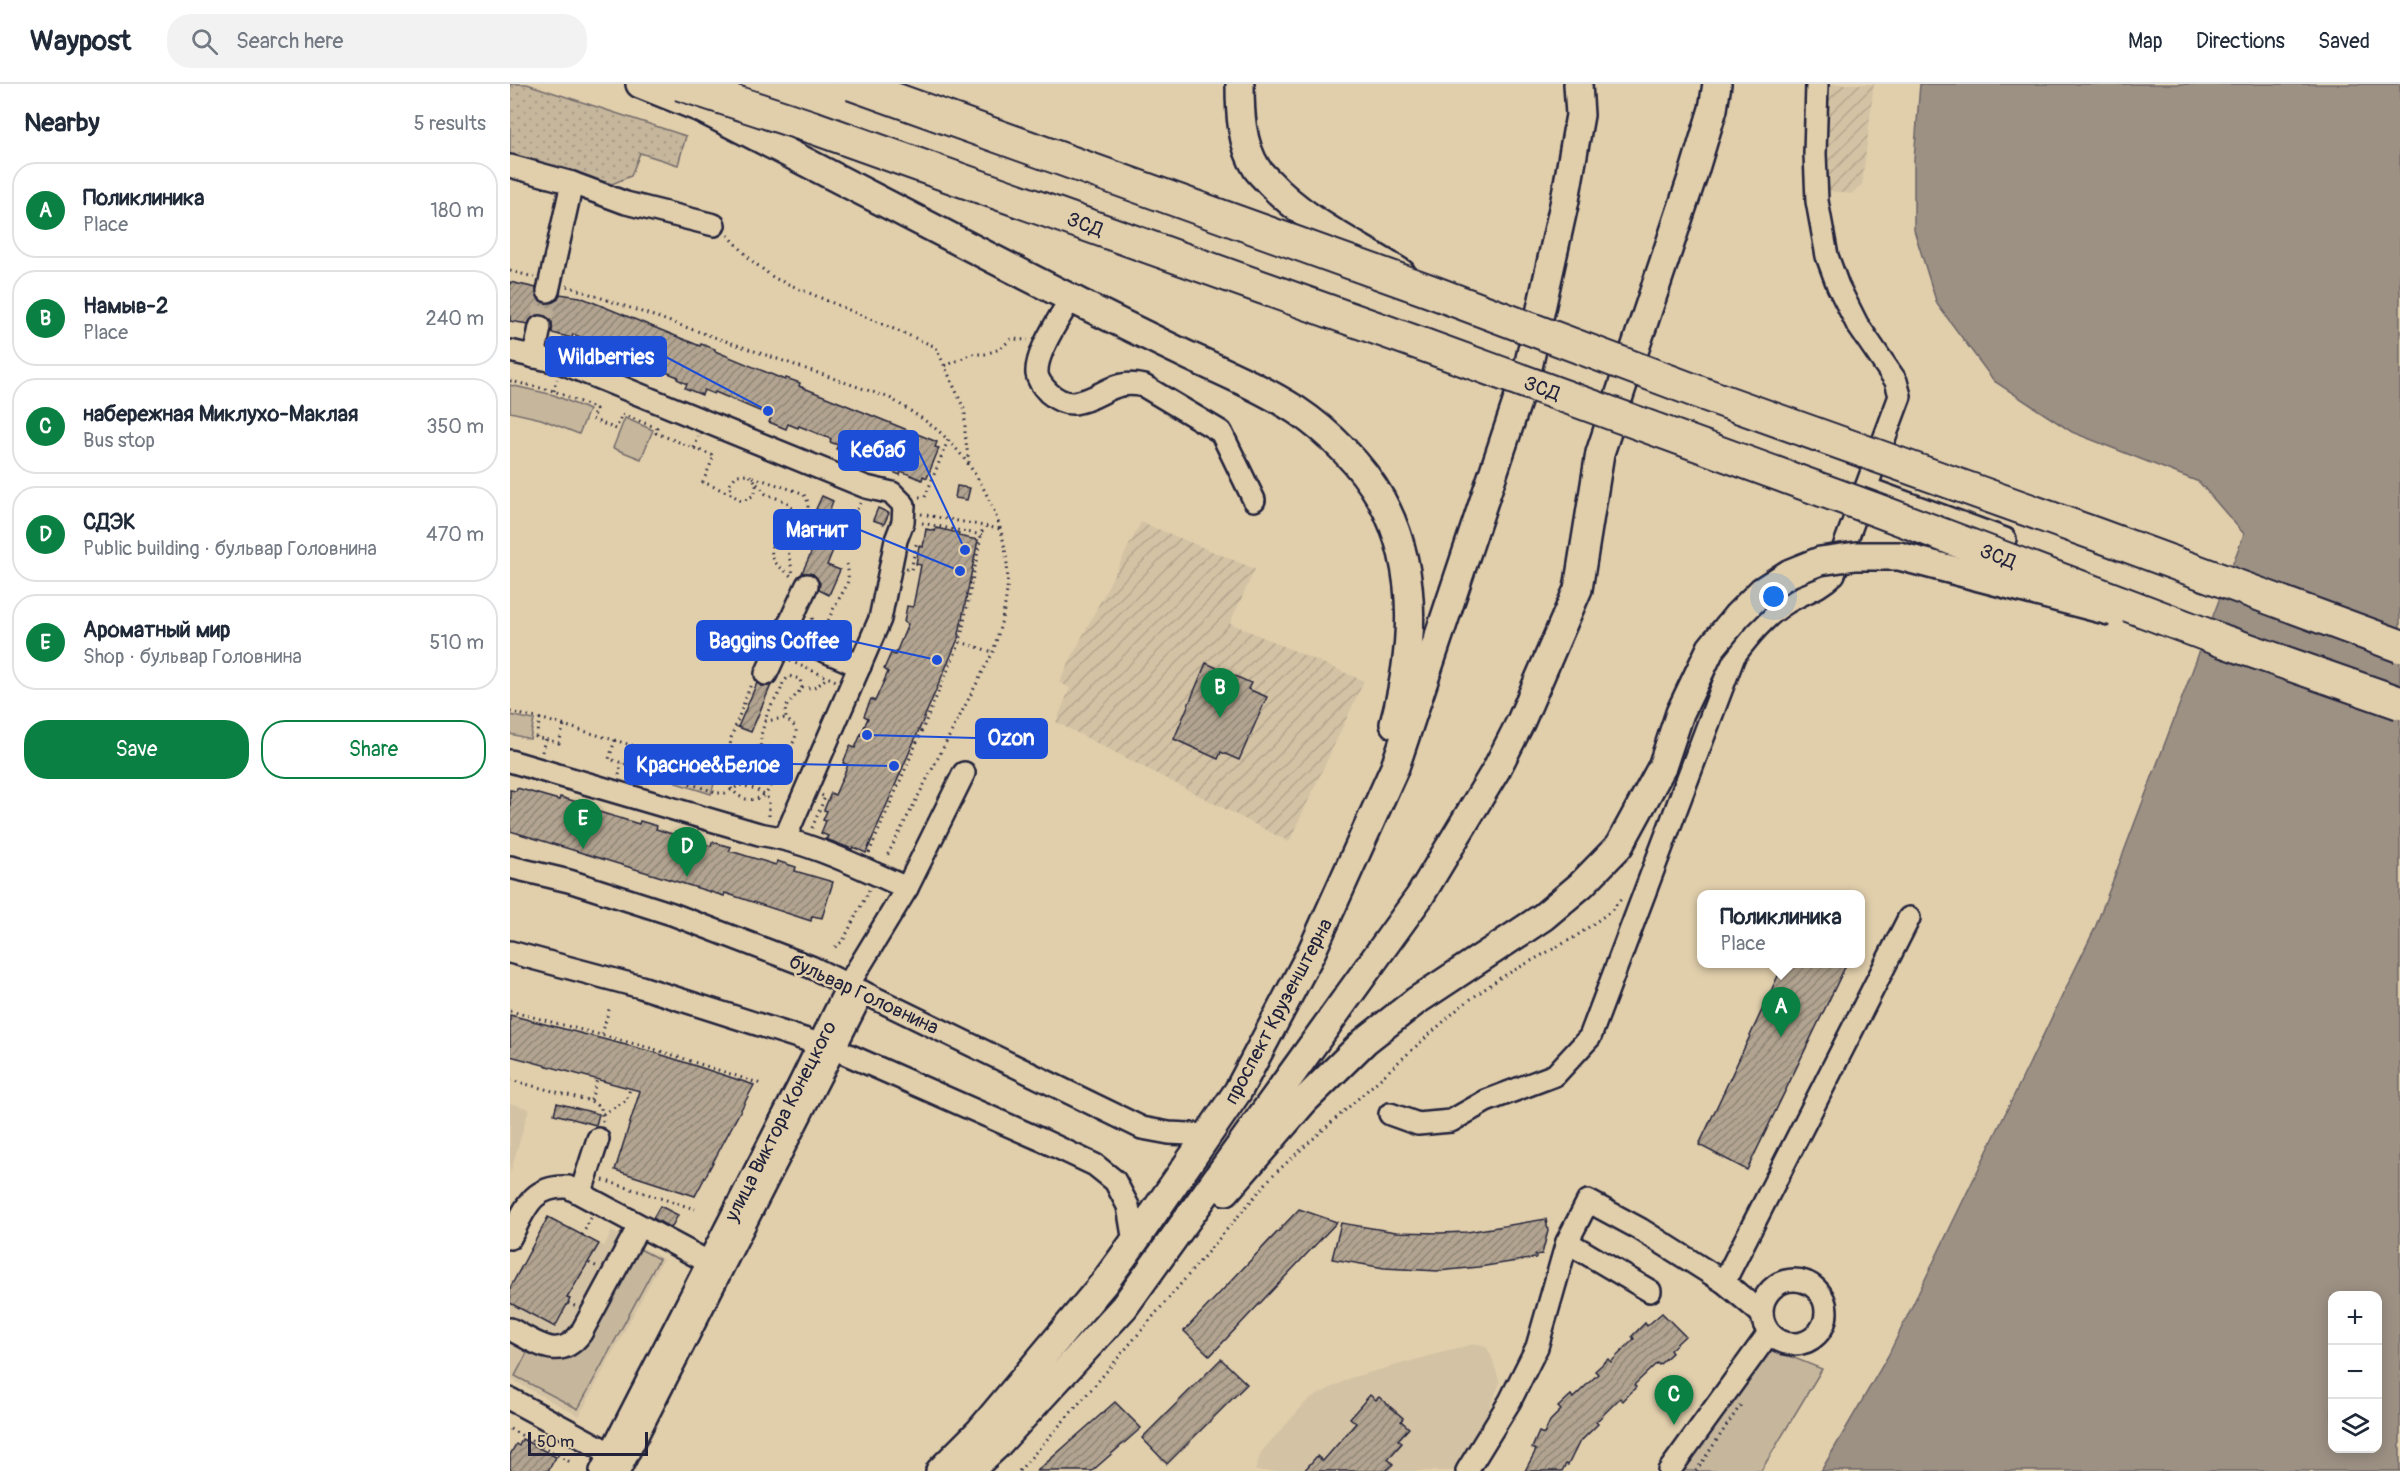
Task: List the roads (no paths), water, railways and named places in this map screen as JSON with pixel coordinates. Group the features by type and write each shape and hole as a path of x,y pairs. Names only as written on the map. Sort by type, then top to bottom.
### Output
{"highway":[{"name":"ЗСД","path":"680,84 815,128 1432,348 1874,509 2223,641 2400,703"},
{"path":"852,84 1430,291 1701,393 2400,646"}],"main road":[{"path":"640,84 700,108 1071,298 1244,382 1297,411 1352,459 1381,499 1397,539 1406,571 1411,604 1407,667 1383,764 1311,954"},
{"path":"1240,84 1240,117 1247,143 1257,168 1270,183 1284,198 1330,232 1366,250 1430,291"},
{"name":"проспект Крузенштерна","path":"940,1471 980,1431 1104,1283 1134,1242 1238,1091 1311,954 1395,767 1527,372 1565,200 1580,115 1578,84"},
{"name":"проспект Крузенштерна","path":"969,1471 997,1445 1124,1307 1420,896 1496,770 1521,720 1578,589 1600,453 1689,186 1715,97"},
{"path":"1124,1307 1304,1101 1365,1041 1416,1001 1543,917 1581,885 1619,846 1662,767 1680,713 1711,648 1737,616 1762,591 1790,573 1820,561 1856,556 1899,556 2223,641"}],"street":[{"path":"1390,1114 1418,1124 1451,1121 1486,1101 1555,1075 1590,1037 1734,656 1769,615 1788,602 1823,585 1834,574 1900,396 1896,381 1857,324 1838,286 1827,256 1817,201 1816,84"},
{"path":"510,166 572,183 626,203 714,225"},
{"path":"549,286 572,183"},
{"path":"1071,298 1039,359 1037,375 1044,388 1056,400 1072,404 1089,399 1119,384 1144,386 1221,432 1254,500"},
{"path":"534,357 540,327"},
{"path":"510,351 562,363 866,487 892,493 913,518 896,540 880,619 851,687 776,837"},
{"path":"1866,488 2005,539"},
{"path":"762,675 786,634 798,584"},
{"path":"786,634 860,666"},
{"path":"510,761 806,845 872,867 907,888"},
{"name":"улица Виктора Конецкого","path":"610,1465 828,1046 964,773"},
{"name":"бульвар Головнина","path":"510,867 569,881 672,914 811,967 1142,1128 1169,1133 1209,1135"},
{"path":"1724,1282 1909,918"},
{"path":"510,952 642,987 828,1046 1095,1165 1115,1181 1124,1198 1128,1206 1134,1242"},
{"name":"улица Виктора Конецкого","path":"610,1465 708,1262 828,1046"},
{"path":"584,1183 598,1139"},
{"path":"584,1183 639,1226 708,1262"},
{"path":"510,1238 530,1201 541,1191 553,1186 568,1187 584,1183"},
{"path":"1467,1471 1510,1401 1537,1347 1566,1242 1588,1201 1640,1229 1724,1282 1766,1324 1669,1471"},
{"path":"510,1329 553,1349 564,1348 574,1343 582,1334 639,1226"},
{"path":"1566,1242 1650,1291"},
{"path":"513,1419 610,1465"}],"tunnel":[{"path":"540,327 548,291"}],"place":[{"name":"Wildberries","path":"768,411"},
{"name":"Кебаб","path":"965,550"},
{"name":"Магнит","path":"960,571"},
{"name":"Baggins Coffee","path":"937,660"},
{"name":"Намыв-2","path":"1220,718"},
{"name":"Ozon","path":"867,735"},
{"name":"Красное&Белое","path":"894,766"},
{"name":"Ароматный мир","path":"583,849"},
{"name":"СДЭК","path":"687,877"},
{"name":"Поликлиника","path":"1781,1037"},
{"name":"набережная Миклухо-Маклая","path":"1674,1425"}]}
